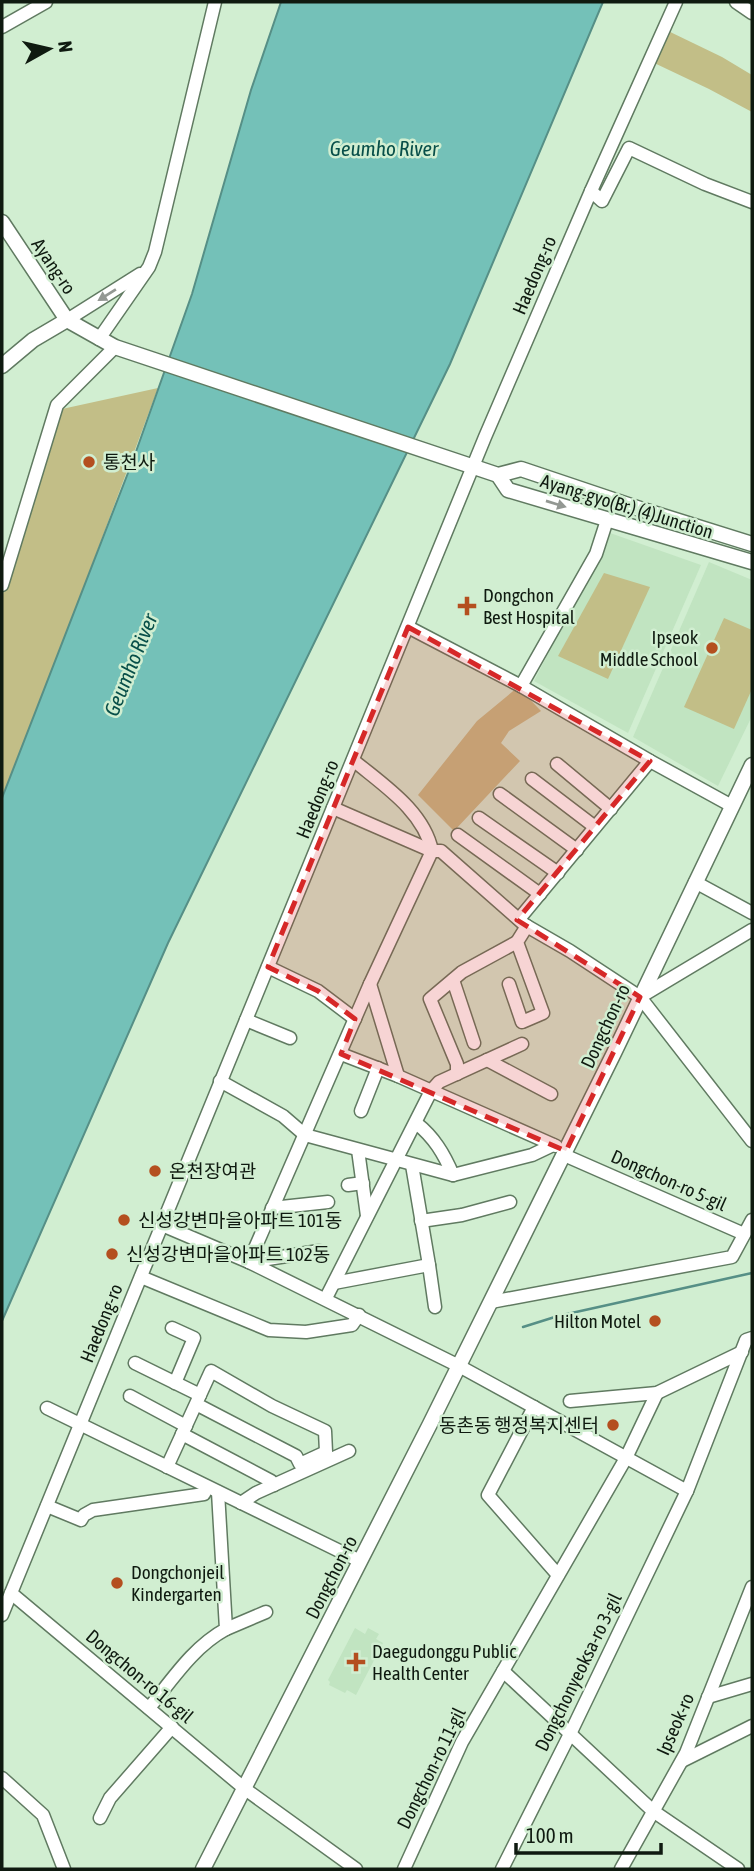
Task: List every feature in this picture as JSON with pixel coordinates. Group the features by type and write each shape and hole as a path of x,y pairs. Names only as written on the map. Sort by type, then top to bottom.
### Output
{"main road":[{"name":"Ayang-ro","path":"2,222 67,320 99,340 442,456"},
{"path":"2,366 33,340 67,320"},
{"name":"Ayang-gyo(Br.) (4)Junction","path":"442,456 498,475 522,469 637,509 752,544"},
{"name":"Ayang-gyo(Br.) (4)Junction","path":"498,475 508,490 752,562"},
{"name":"Dongchon-ro","path":"203,1869 491,1302 561,1150 640,998 752,765"}],"street":[{"path":"2,27 46,2"},
{"path":"99,340 146,271 155,252 215,2"},
{"name":"Haedong-ro","path":"2,1615 490,425 676,2"},
{"path":"736,2 752,13"},
{"path":"591,191 603,201 628,148 705,184 752,202"},
{"path":"67,320 146,271"},
{"path":"2,585 57,405 115,347"},
{"path":"521,686 596,554 607,520"},
{"path":"408,627 521,686 732,806"},
{"path":"249,1262 370,984 432,850 430,837 405,803 353,760"},
{"path":"509,984 522,1022 543,1013 517,942 523,923 540,894 650,761"},
{"path":"556,764 611,809"},
{"path":"532,779 595,827"},
{"path":"500,794 577,850"},
{"path":"333,808 432,850 441,851 523,923 640,998 752,1142"},
{"path":"479,817 558,873"},
{"path":"458,835 540,894"},
{"path":"695,882 752,913"},
{"path":"640,998 752,930"},
{"path":"457,1074 457,1064 430,999 453,980 517,942"},
{"path":"268,967 318,991 355,1019"},
{"path":"453,980 474,1043"},
{"path":"370,984 398,1076"},
{"path":"246,1020 290,1038"},
{"path":"326,1298 431,1091 439,1082 522,1044"},
{"name":"Dongchon-ro 5-gil","path":"341,1054 398,1076 744,1234"},
{"path":"487,1060 551,1094"},
{"path":"361,1111 378,1068"},
{"path":"220,1081 283,1116 305,1135 453,1175 561,1150"},
{"path":"416,1123 443,1153 453,1175"},
{"path":"358,1150 368,1217"},
{"path":"412,1165 435,1307"},
{"path":"348,1185 363,1183"},
{"path":"272,1209 328,1202"},
{"path":"421,1221 462,1215 510,1202"},
{"path":"491,1302 732,1257 752,1220"},
{"path":"162,1226 326,1298 459,1366 687,1491"},
{"path":"249,1262 319,1251"},
{"path":"334,1283 429,1265"},
{"path":"141,1277 269,1330 306,1332 334,1329 352,1325 359,1315"},
{"path":"172,1328 194,1338 175,1383"},
{"name":"Dongchonyeoksa-ro 3-gil","path":"657,1393 747,1343"},
{"name":"Dongchonyeoksa-ro 3-gil","path":"502,1869 687,1491 747,1343"},
{"path":"135,1363 175,1383 198,1399 296,1456 300,1464 326,1452 325,1431 272,1406 211,1371 198,1399 167,1467"},
{"path":"570,1401 657,1393"},
{"name":"Dongchon-ro 11-gil","path":"404,1869 462,1742 626,1458 657,1393"},
{"path":"130,1396 274,1485"},
{"path":"534,1407 488,1494 558,1576"},
{"path":"47,1408 360,1561"},
{"path":"241,1503 349,1451"},
{"path":"47,1506 80,1520 93,1510 204,1494 213,1490"},
{"path":"213,1490 226,1629"},
{"name":"Ipseok-ro","path":"621,1869 681,1761 746,1614 752,1587"},
{"name":"Dongchon-ro 16-gil","path":"11,1593 245,1788 356,1869"},
{"path":"149,1708 197,1649 211,1637 266,1612"},
{"path":"503,1671 653,1811 738,1869"},
{"path":"708,1697 752,1684"},
{"path":"681,1761 752,1726"},
{"path":"100,1818 110,1798 172,1727"},
{"path":"2,1778 43,1815 64,1869"}],"highlighted area":[{"path":"408,627 650,761 517,920 640,997 566,1151 341,1054 355,1019 318,991 268,967"}],"shaded area":[{"path":"664,29 752,75 752,112 650,61"},
{"path":"158,388 2,797 2,596 62,409"},
{"path":"610,533 701,565 628,733 534,681"},
{"name":"Ipseok Middle School","path":"709,562 752,580 752,716 718,786 633,737"},
{"path":"604,573 650,587 608,679 558,656"},
{"path":"724,618 752,630 752,689 734,729 684,707"},
{"path":"518,687 541,711 509,731 501,743 520,761 454,831 418,795 477,721"},
{"name":"Daegudonggu Public Health Center","path":"355,1628 365,1634 368,1628 379,1634 376,1639 383,1643 356,1695 329,1685 328,1680"}],"water":[{"name":"Geumho River","path":"281,2 603,2 450,364 168,943 2,1321 2,798 133,460 192,294 251,90"}],"waterway":[{"path":"523,1327 558,1316 752,1273"}],"place":[{"name":"통천사","path":"89,462"},
{"name":"Dongchon Best Hospital","path":"467,606"},
{"name":"Ipseok Middle School","path":"712,648"},
{"name":"온천장여관","path":"155,1171"},
{"name":"신성강변마을아파트 101동","path":"124,1220"},
{"name":"신성강변마을아파트 102동","path":"112,1254"},
{"name":"Hilton Motel","path":"655,1321"},
{"name":"동촌동 행정복지센터","path":"613,1425"},
{"name":"Dongchonjeil Kindergarten","path":"117,1583"},
{"name":"Daegudonggu Public Health Center","path":"356,1662"}]}
